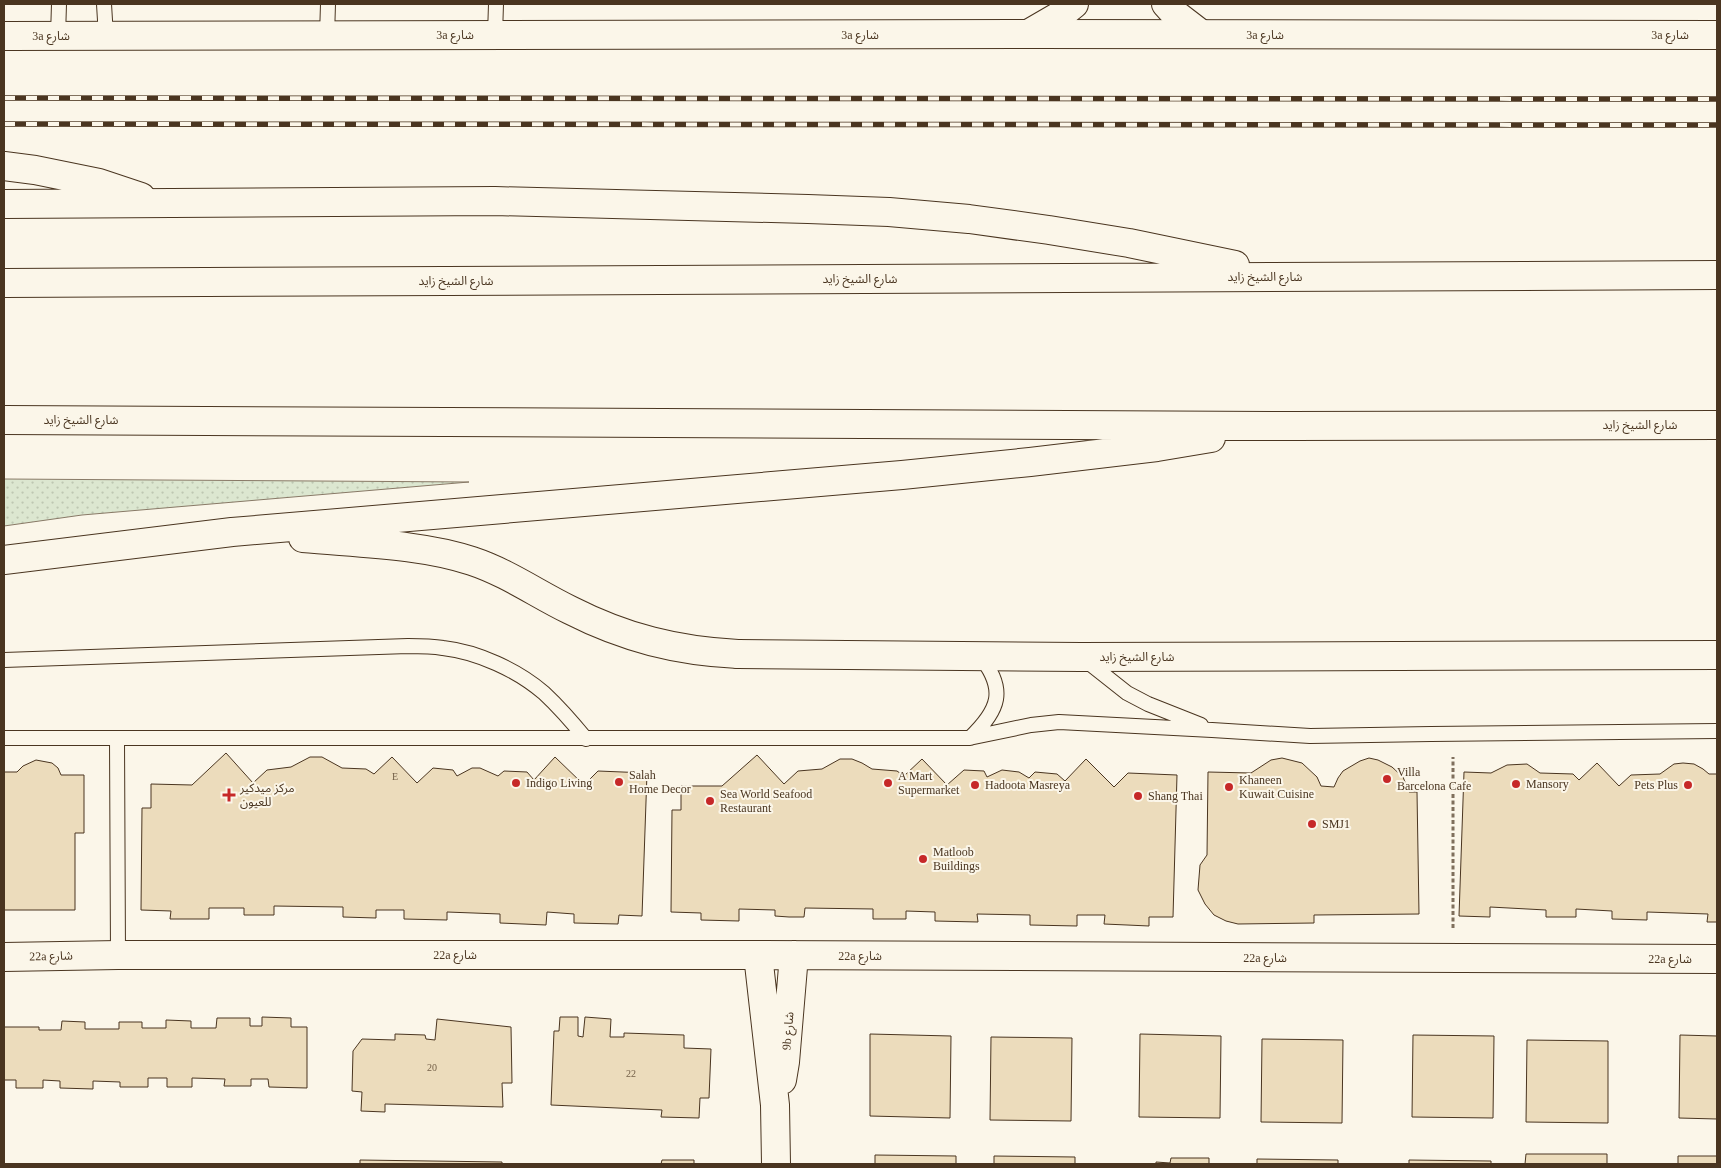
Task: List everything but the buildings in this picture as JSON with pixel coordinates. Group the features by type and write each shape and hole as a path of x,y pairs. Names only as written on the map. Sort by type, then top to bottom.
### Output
{"main road":[{"path":"1028,34 1059,16 1074,4"},
{"path":"1166,4 1175,14 1201,34"},
{"name":"3a شارع","path":"4,36 1717,35"},
{"path":"4,166 35,170 99,183 164,204"},
{"path":"4,204 495,201 889,212 969,219 1049,230 1129,243 1285,276"},
{"name":"شارع الشيخ زايد","path":"4,283 1717,275"},
{"name":"شارع الشيخ زايد","path":"4,420 1289,426 1717,425"},
{"path":"4,560 232,532 902,476 1157,447 1289,426"},
{"name":"شارع الشيخ زايد","path":"232,532 423,550 446,554 493,569 516,579 569,610 600,625 632,637 666,646 703,652 738,654 1081,657 1717,655"},
{"name":"22a شارع","path":"4,957 118,955 794,955 1717,959"},
{"name":"9b شارع","path":"758,955 775,1105 776,1164"},
{"name":"9b شارع","path":"775,1105 785,1062 794,955"}],"lane":[{"path":"58,36 59,4"},
{"path":"104,4 106,36"},
{"path":"327,36 328,4"},
{"path":"495,35 496,4"},
{"path":"4,660 408,646 444,648 480,657 513,672 543,693 586,739"},
{"path":"969,738 986,723 994,707 996,688 992,671 980,656"},
{"path":"1081,657 1127,693 1148,704 1212,730"},
{"path":"4,738 969,738 1031,725 1060,722 1310,736 1717,731"},
{"path":"117,739 118,955"}],"path":[{"path":"1453,733 1453,959"}],"green space":[{"path":"4,479 469,482 82,515 4,526"}],"railway":[{"path":"4,98 1717,99"},
{"path":"4,124 1717,125"}],"place":[{"name":"Villa Barcelona Cafe","path":"1387,779"},
{"name":"Salah Home Decor","path":"619,782"},
{"name":"Indigo Living","path":"516,783"},
{"name":"A Mart Supermarket","path":"888,783"},
{"name":"Mansory","path":"1516,784"},
{"name":"Hadoota Masreya","path":"975,785"},
{"name":"Pets Plus","path":"1688,785"},
{"name":"Khaneen Kuwait Cuisine","path":"1229,787"},
{"name":"مركز ميدكير للعيون","path":"229,795"},
{"name":"Shang Thai","path":"1138,796"},
{"name":"Sea World Seafood Restaurant","path":"710,801"},
{"name":"SMJ1","path":"1312,824"},
{"name":"Matloob Buildings","path":"923,859"}]}
